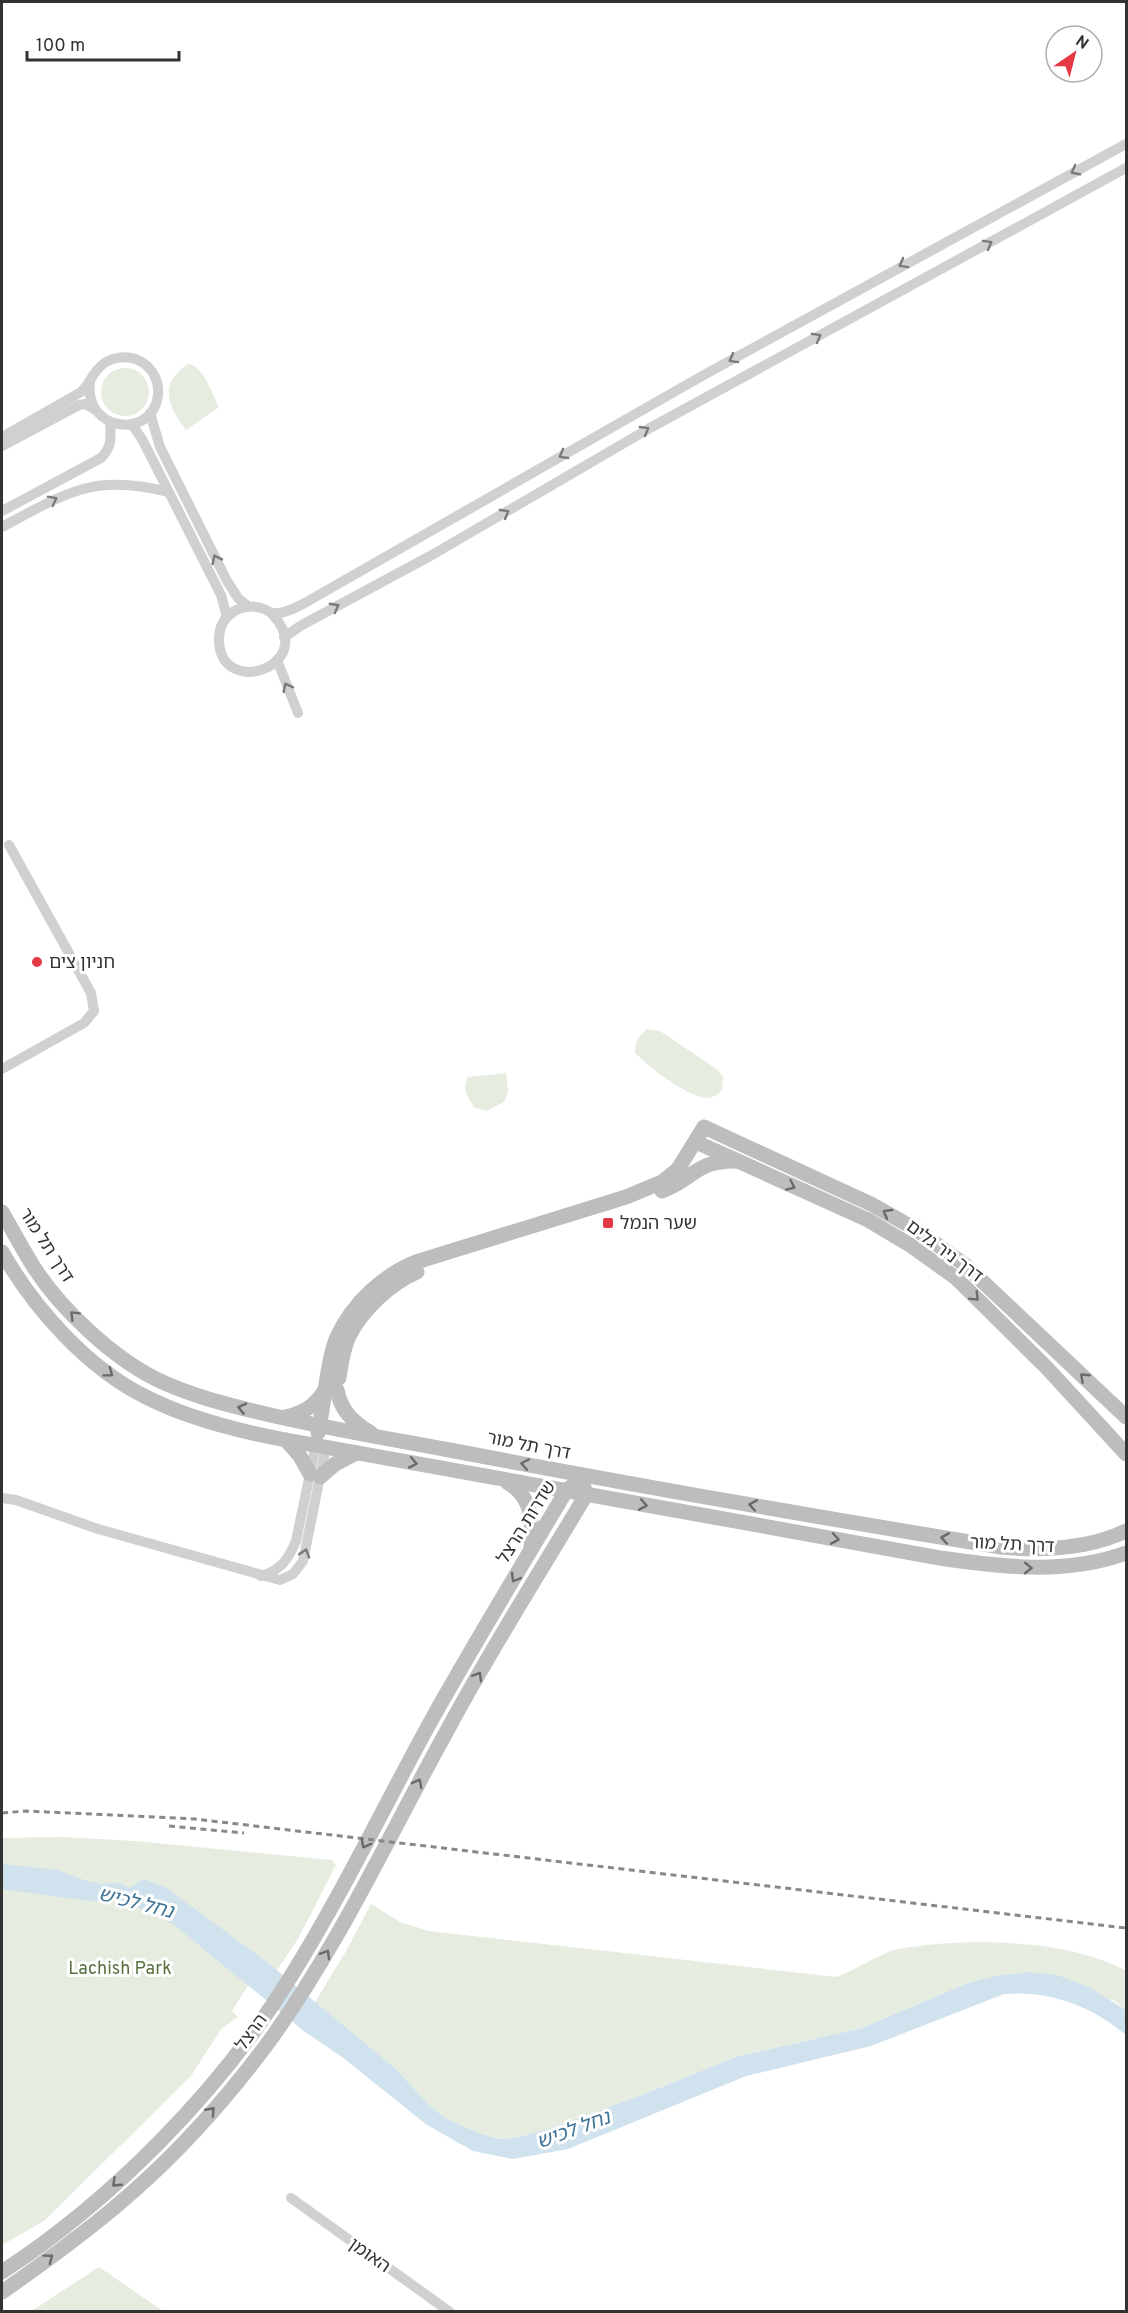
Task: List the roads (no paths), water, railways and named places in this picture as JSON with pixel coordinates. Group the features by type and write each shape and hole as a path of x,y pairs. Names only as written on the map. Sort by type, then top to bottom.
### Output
{"street":[{"path":"272,614 303,604 712,370 1126,144"},
{"path":"284,637 432,555 650,428 1126,168"},
{"path":"2,437 69,399 90,383 97,369 106,361 123,357 139,360 152,372 157,383 157,401 150,413 140,421 117,425 85,404 79,405 2,446"},
{"path":"90,383 90,396 94,409"},
{"path":"150,413 160,447 227,581 238,598 249,607"},
{"path":"2,511 101,459 112,439 110,422"},
{"path":"132,424 143,441 221,596 227,617"},
{"path":"2,527 60,496 91,486 124,484 168,492"},
{"path":"249,607 265,609 272,614 282,628 284,637 282,652 277,660 263,670 253,672 243,671 227,662 219,646 219,636 221,626 227,617 241,608 249,607"},
{"path":"277,660 298,713"},
{"path":"2,1069 84,1023 94,1011 92,993 9,845"},
{"name":"דרך ניר גלים","path":"1126,1417 965,1265 917,1230 871,1203 710,1130 702,1144 868,1220 910,1245 956,1278 1047,1368 1126,1454"},
{"path":"686,1177 702,1144"},
{"path":"376,1436 348,1416 332,1388 337,1339 345,1324 370,1292 390,1275 416,1262 626,1197 663,1182 702,1144"},
{"path":"2,1498 16,1500 98,1529 261,1576 275,1572 291,1555 296,1541 315,1476 332,1388 344,1349 356,1325 374,1303 409,1275 646,1198 668,1189 710,1163 738,1161"},
{"name":"דרך תל מור","path":"2,1212 35,1269 60,1301 87,1328 132,1364 154,1378 191,1394 324,1427 582,1475 1001,1547 1029,1550 1064,1547 1113,1537 1126,1531"},
{"name":"דרך תל מור","path":"2,1252 18,1280 45,1315 73,1343 120,1381 144,1396 184,1413 286,1440 928,1556 1008,1567 1067,1566 1126,1553"},
{"path":"281,1417 305,1411 332,1388"},
{"path":"286,1440 315,1476"},
{"path":"315,1476 356,1453"},
{"name":"שדרות הרצל","path":"433,1718 566,1491 582,1475"},
{"name":"שדרות הרצל","path":"449,1727 586,1495 582,1475"},
{"path":"500,1480 526,1498 531,1519 531,1552"},
{"name":"הרצל","path":"2,2272 110,2188 158,2142 232,2059 287,1984 433,1718"},
{"name":"הרצל","path":"2,2292 108,2214 139,2187 247,2070 302,1994 333,1942 449,1727"},
{"name":"האומן","path":"291,2198 450,2312"}],"water":[{"name":"נחל לכיש","path":"2,1864 58,1870 84,1880 102,1884 120,1883 129,1888 144,1879 165,1887 267,1962 395,2068 429,2105 445,2118 481,2134 499,2139 515,2138 548,2129 642,2095 736,2057 862,2028 968,1983 995,1976 1029,1972 1057,1975 1089,1987 1126,2010 1126,2035 1099,2016 1069,2002 1021,1993 1004,1994 871,2046 746,2076 568,2149 513,2159 473,2151 427,2125 342,2057 305,2032 173,1924 129,1903 112,1900 89,1901 2,1889"}],"railway":[{"path":"2,1813 26,1811 195,1819 1126,1928"},
{"path":"169,1826 244,1833"}],"place":[{"name":"חניון צים","path":"37,962"},
{"name":"שער הנמל","path":"608,1223"}],"park label":[{"name":"Lachish Park","path":"120,1968"}]}
